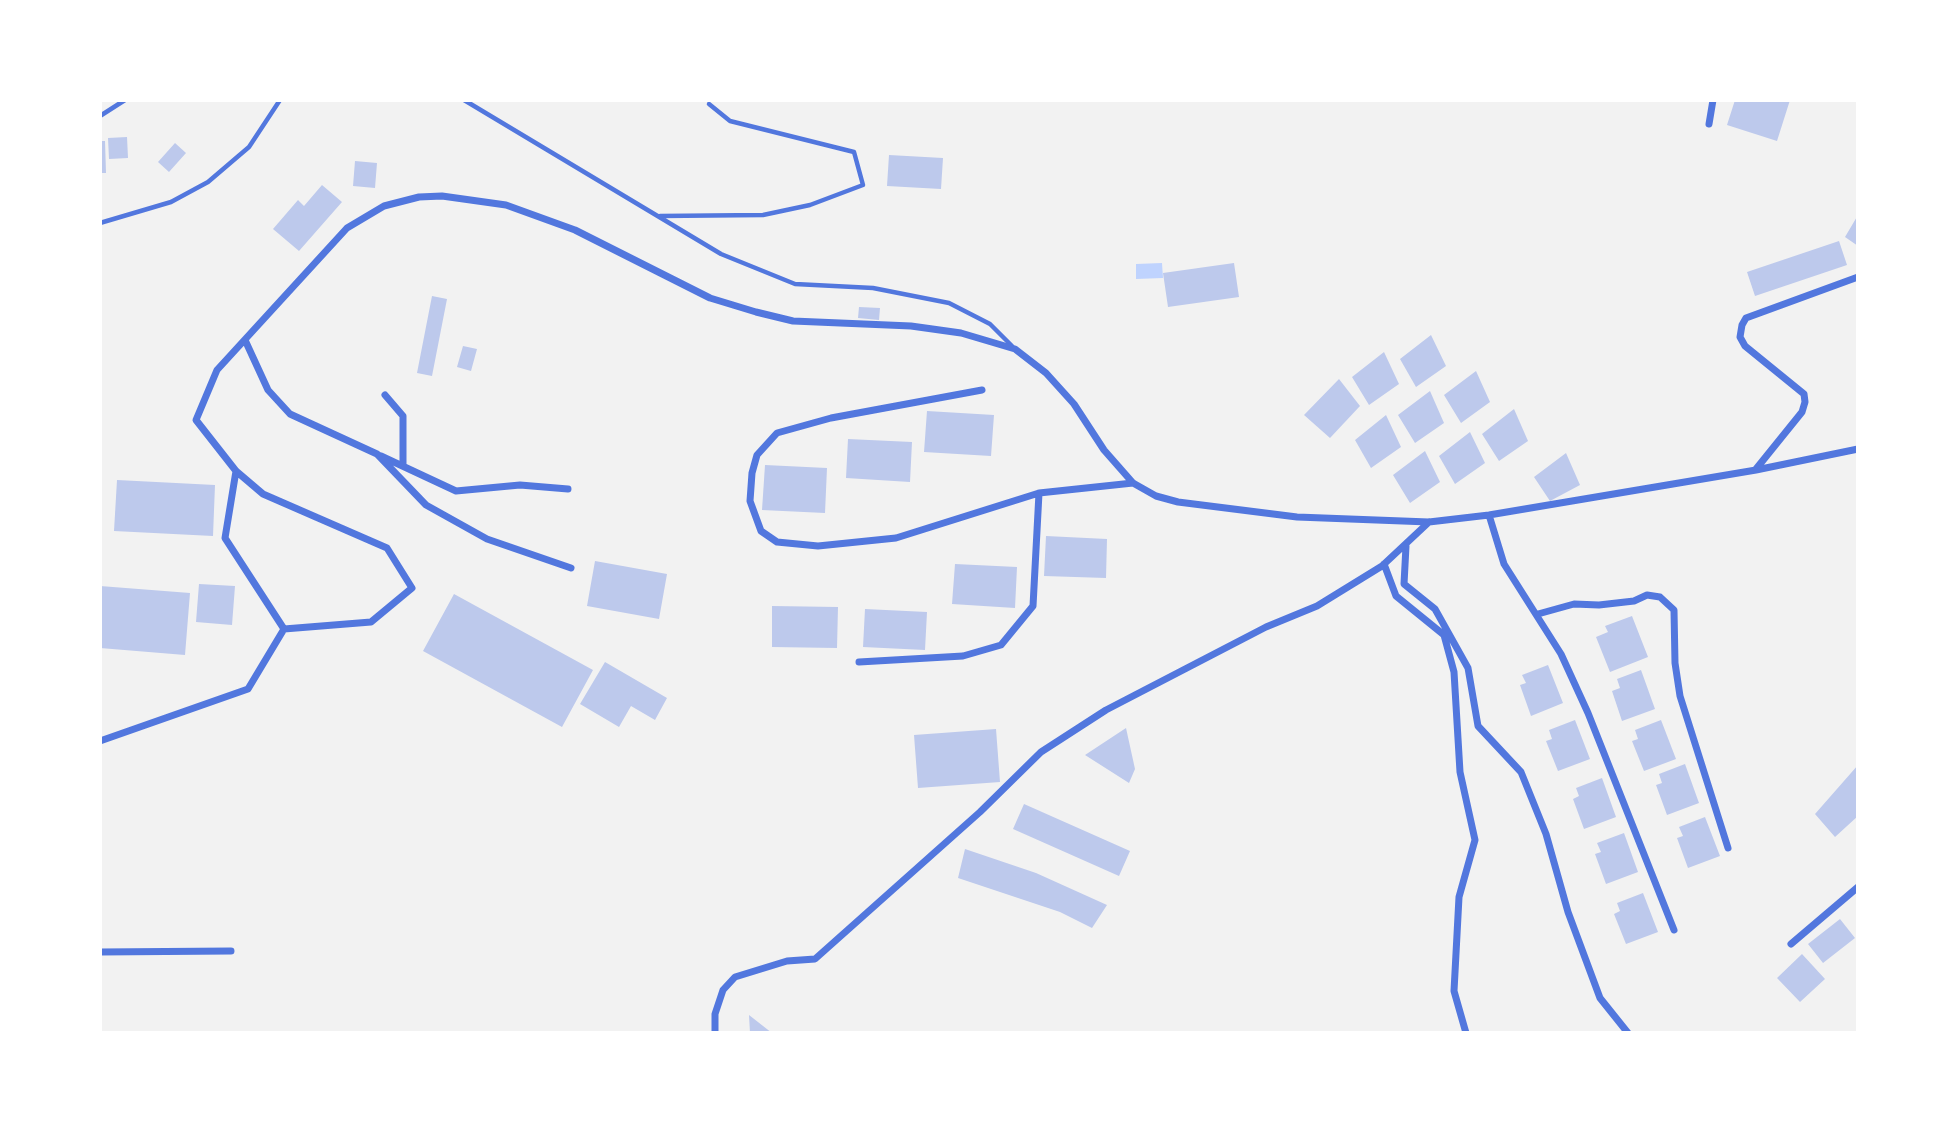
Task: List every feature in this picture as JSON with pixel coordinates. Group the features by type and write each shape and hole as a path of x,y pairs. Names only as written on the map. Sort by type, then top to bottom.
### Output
{"street":[{"path":"1709,124 1713,100"},
{"path":"284,629 371,622 412,588 387,548 263,494 236,471 196,420 217,370 347,228 384,206 419,197 442,196 506,205 575,230 710,298 756,312 793,321 911,326 961,333 1015,349 1046,373 1074,404 1104,450 1133,483 1156,496 1178,502 1297,517 1429,522 1489,515 1756,470 1858,449"},
{"path":"1756,470 1802,412 1805,402 1804,394 1745,346 1740,337 1742,325 1746,318 1858,277"},
{"path":"245,340 268,390 290,414 456,491 520,485 568,489"},
{"path":"982,390 831,418 777,433 767,440 754,464 750,490 753,517 767,538 818,546 896,538 1038,493 1133,483"},
{"path":"385,395 403,416 403,466"},
{"path":"377,454 426,505 487,539 571,568"},
{"path":"236,471 225,538 284,629"},
{"path":"859,662 964,656 1001,645 1033,606 1038,493"},
{"path":"1489,515 1504,564 1538,614 1588,713 1661,890 1674,930"},
{"path":"715,1033 715,1014 723,990 735,977 788,961 815,959 980,812 1041,752 1105,710 1266,627 1317,606 1384,564 1429,522"},
{"path":"1406,545 1404,584 1435,609 1468,668 1478,726 1521,772 1546,834 1568,912 1600,999 1628,1033"},
{"path":"1384,564 1396,596 1444,635 1454,672 1460,772 1475,840 1459,897 1454,991 1466,1033"},
{"path":"1538,614 1574,604 1599,606 1634,601 1647,596 1660,597 1674,610 1675,663 1680,696 1728,848"},
{"path":"100,741 248,689 284,629"},
{"path":"1790,944 1858,887"},
{"path":"100,952 231,951"}],"lane":[{"path":"100,116 125,100"},
{"path":"100,223 171,202 208,181 248,147 280,100"},
{"path":"464,100 721,254 795,284 873,288 949,303 990,324 1015,349"},
{"path":"658,216 762,215 810,205 863,186 854,152 730,121 709,104"}],"water":[{"path":"1162,263 1163,278 1136,279 1136,264"}],"building":[{"path":"1735,100 1790,100 1777,141 1727,125"},
{"path":"127,137 128,158 109,159 108,138"},
{"path":"100,141 105,141 106,173 100,173"},
{"path":"175,143 186,153 169,172 158,162"},
{"path":"889,155 943,158 941,189 887,186"},
{"path":"355,161 377,163 375,188 353,186"},
{"path":"322,185 342,202 299,251 273,229 298,200 304,206"},
{"path":"1858,215 1858,246 1845,237"},
{"path":"1839,241 1847,265 1755,296 1747,272"},
{"path":"1234,263 1239,297 1168,307 1163,273"},
{"path":"432,296 447,299 432,376 417,373"},
{"path":"859,307 880,308 879,320 858,318"},
{"path":"1431,335 1446,366 1416,387 1400,359"},
{"path":"463,346 477,349 471,371 457,367"},
{"path":"1384,352 1399,384 1369,405 1352,377"},
{"path":"1476,371 1490,402 1461,423 1444,395"},
{"path":"1339,379 1360,406 1330,438 1304,415"},
{"path":"1430,391 1444,423 1415,443 1398,415"},
{"path":"1514,409 1528,441 1499,461 1482,434"},
{"path":"927,411 994,415 991,456 924,452"},
{"path":"1386,415 1401,447 1371,468 1355,440"},
{"path":"1470,432 1485,463 1455,484 1439,456"},
{"path":"848,439 912,442 910,482 846,478"},
{"path":"1425,451 1440,482 1410,503 1393,475"},
{"path":"1566,453 1580,485 1550,501 1534,477"},
{"path":"765,465 827,468 825,513 762,510"},
{"path":"117,480 215,485 213,536 114,531"},
{"path":"1046,536 1107,539 1106,578 1044,576"},
{"path":"595,561 667,574 659,619 587,606"},
{"path":"955,564 1017,567 1015,608 952,604"},
{"path":"199,584 235,586 232,625 196,622"},
{"path":"100,586 190,593 185,655 100,648"},
{"path":"454,594 593,670 562,727 423,651"},
{"path":"772,606 838,607 837,648 772,647"},
{"path":"865,609 927,612 925,650 863,647"},
{"path":"1632,616 1648,657 1610,672 1596,637 1608,632 1605,626"},
{"path":"605,662 667,698 655,720 631,706 619,727 580,704"},
{"path":"1548,665 1563,703 1531,716 1520,685 1526,683 1522,675"},
{"path":"1641,670 1655,709 1622,721 1612,691 1620,688 1617,679"},
{"path":"1575,720 1590,759 1558,771 1546,741 1552,739 1549,730"},
{"path":"1661,720 1676,759 1644,771 1632,741 1638,739 1635,730"},
{"path":"1126,728 1135,769 1129,783 1085,755"},
{"path":"996,729 1000,782 918,788 914,735"},
{"path":"1685,764 1699,803 1667,815 1656,785 1662,783 1659,774"},
{"path":"1858,765 1858,816 1835,837 1815,814"},
{"path":"1602,778 1616,817 1584,829 1573,799 1579,796 1576,788"},
{"path":"1024,804 1130,851 1119,876 1013,829"},
{"path":"1705,817 1720,856 1688,868 1677,838 1683,836 1679,827"},
{"path":"1624,833 1638,872 1606,884 1595,854 1601,852 1597,843"},
{"path":"965,849 1036,873 1107,905 1092,928 1060,912 958,878"},
{"path":"1643,893 1658,932 1626,944 1614,914 1620,911 1617,903"},
{"path":"1840,919 1855,938 1823,963 1808,944"},
{"path":"1802,954 1825,979 1800,1002 1777,978"},
{"path":"749,1015 772,1033 750,1033"}]}
